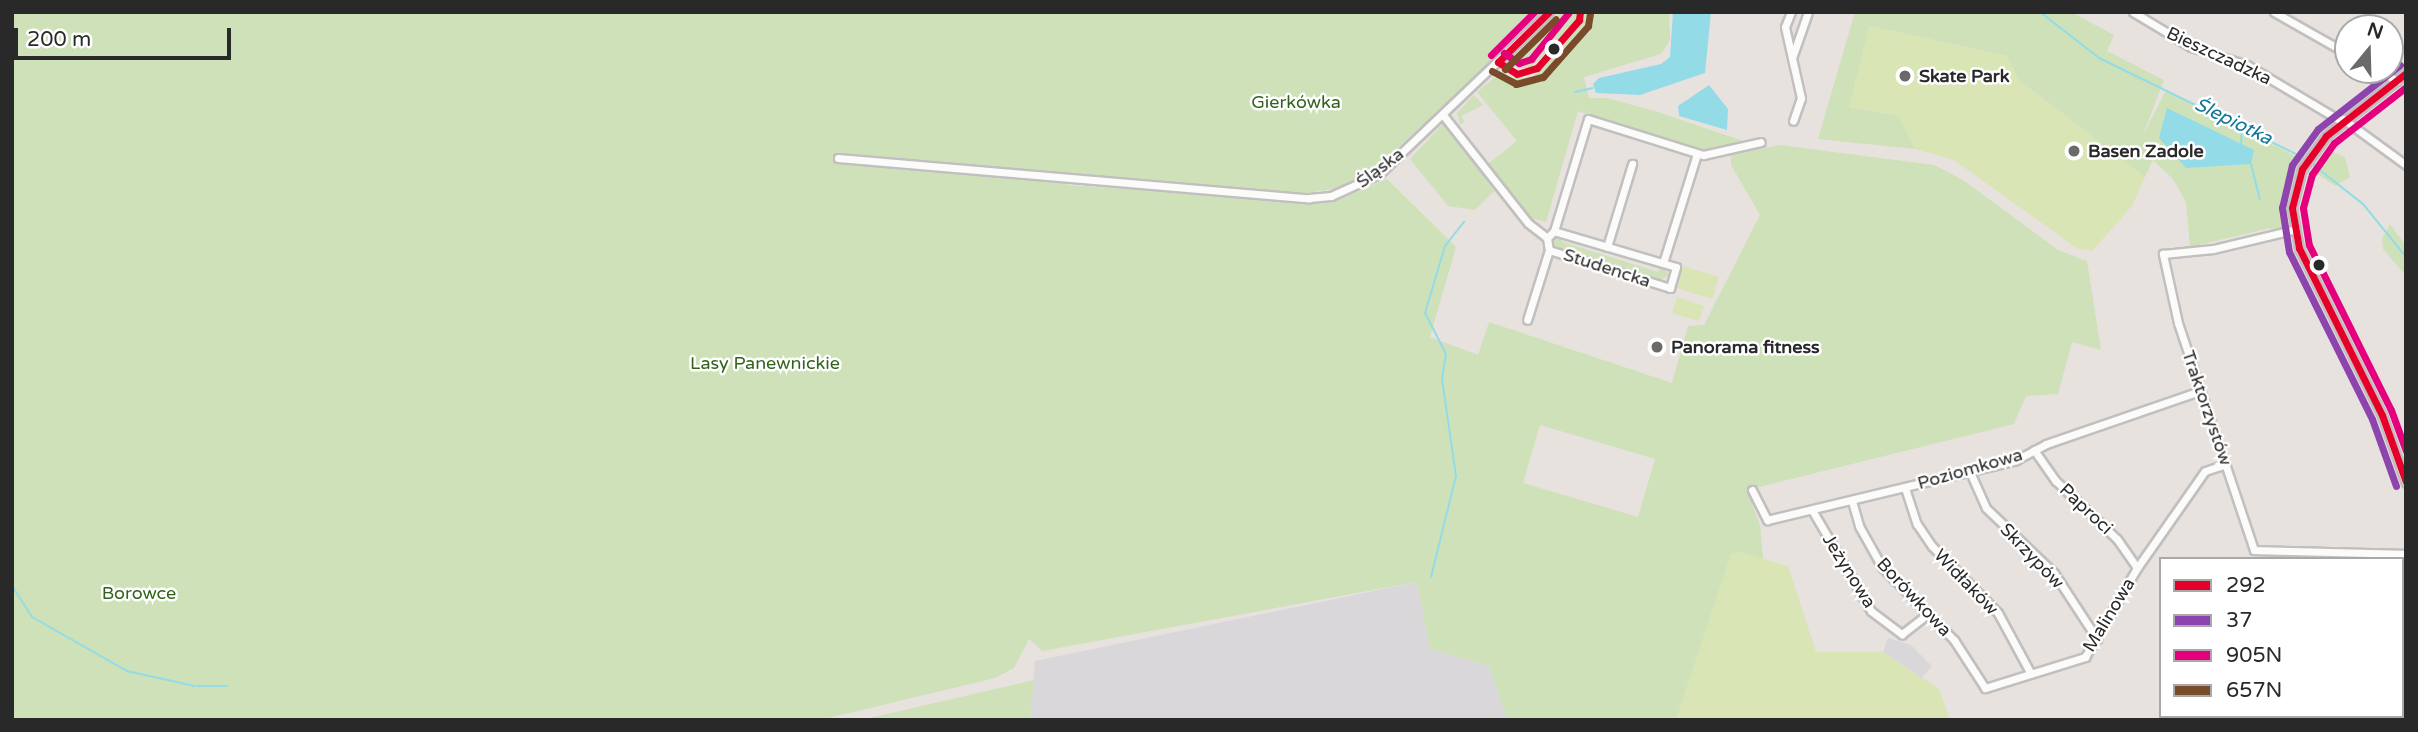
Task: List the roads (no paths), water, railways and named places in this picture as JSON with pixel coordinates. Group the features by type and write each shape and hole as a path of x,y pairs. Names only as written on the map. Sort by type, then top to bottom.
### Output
{"street":[{"name":"Śląska","path":"838,158 1309,198 1331,196 1372,179 1443,115 1549,12"},
{"path":"1791,12 1786,27 1801,97 1793,121"},
{"path":"1792,58 1808,12"},
{"name":"Bieszczadzka","path":"2133,12 2192,47 2247,65 2342,120 2406,165"},
{"path":"2274,12 2334,46"},
{"path":"2392,84 2342,120 2302,169 2292,199 2293,230 2299,248 2382,415 2406,484"},
{"name":"Studencka","path":"1443,115 1528,223 1547,238 1549,250 1527,320"},
{"name":"Studencka","path":"1547,238 1554,231 1588,119 1700,155 1663,263"},
{"path":"1700,155 1761,142"},
{"name":"Studencka","path":"1607,247 1632,164"},
{"name":"Traktorzystów","path":"2254,550 2178,323 2163,254 2213,249 2293,230"},
{"name":"Studencka","path":"1549,250 1670,288 1676,267 1554,231"},
{"name":"Poziomkowa","path":"1752,490 1767,520 2016,460 2034,450 2200,391"},
{"name":"Paproci","path":"2034,450 2056,481 2117,539 2137,568"},
{"name":"Malinowa","path":"1985,688 2085,656 2137,568 2205,471 2226,464"},
{"name":"Skrzypów","path":"1970,472 1986,508 2054,573 2097,639"},
{"name":"Widłaków","path":"1905,488 1917,524 1932,546 1998,613 2031,674"},
{"name":"Borówkowa","path":"1852,501 1870,550 1926,615 1954,640 1985,688"},
{"name":"Jeżynowa","path":"1812,510 1871,611 1902,634 1926,615"},
{"path":"2249,557 2254,550 2406,554"}],"water":[{"path":"1673,12 1711,12 1705,73 1640,95 1596,93 1593,84 1599,78 1661,64 1670,57"},
{"path":"1709,85 1728,109 1727,130 1679,116 1678,106"},
{"path":"2167,108 2254,150 2251,164 2186,168 2159,138"}],"waterway":[{"name":"Ślepiotka","path":"2040,12 2099,58 2306,159"},
{"path":"1575,92 1593,88"},
{"path":"2241,144 2242,128"},
{"name":"Ślepiotka","path":"2311,163 2363,204 2406,257"},
{"path":"2251,164 2260,199"},
{"path":"1431,577 1456,476 1442,379 1446,354 1425,313 1445,246 1464,222"},
{"path":"12,586 32,617 127,671 194,686"},
{"path":"197,686 227,686"}],"place":[{"name":"Skate Park","path":"1905,76"},
{"name":"Basen Zadole","path":"2074,151"},
{"name":"Panorama fitness","path":"1657,347"}],"park label":[{"name":"Gierkówka","path":"1296,102"},
{"name":"Lasy Panewnickie","path":"765,363"},
{"name":"Borowce","path":"139,593"}]}
